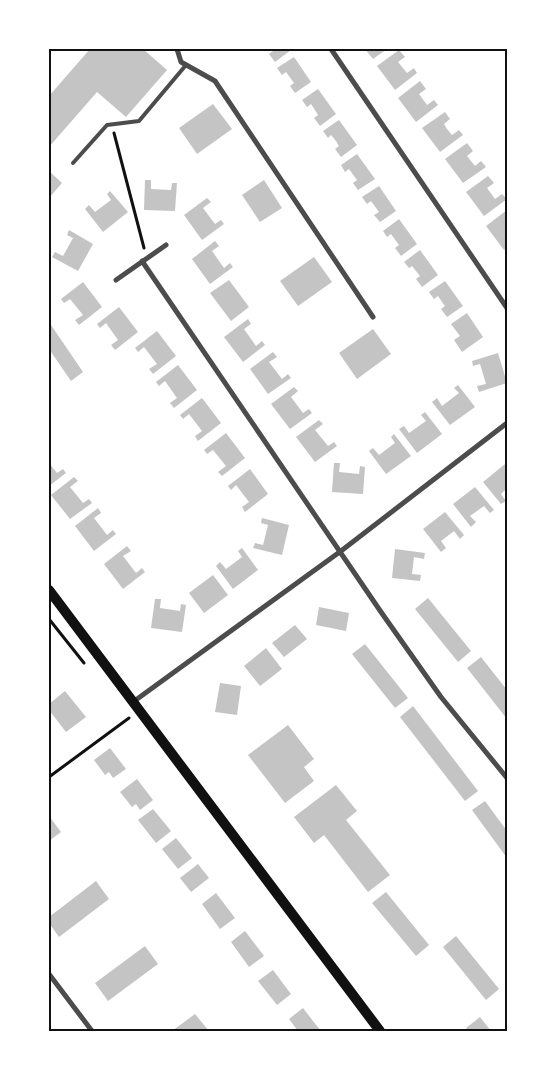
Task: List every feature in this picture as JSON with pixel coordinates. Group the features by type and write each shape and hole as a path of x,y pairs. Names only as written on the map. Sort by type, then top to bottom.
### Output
{"main road":[{"path":"49,590 380,1031"}],"street":[{"path":"178,49 181,62 215,81 373,317"},
{"path":"331,49 507,308"},
{"path":"116,280 166,245"},
{"path":"144,260 381,612 441,696 507,778"},
{"path":"136,706 507,423"},
{"path":"49,974 92,1031"}],"lane":[{"path":"73,163 107,125 139,121 186,65"}],"path":[{"path":"112,124 144,260"},
{"path":"49,777 136,706"}],"building":[{"path":"90,49 143,49 167,70 126,117 97,92 49,147 49,96"},
{"path":"272,49 291,50 275,62 269,54 273,51"},
{"path":"365,49 387,49 373,59"},
{"path":"399,50 405,57 398,62 407,73 414,68 417,73 395,90 377,66"},
{"path":"294,57 311,82 295,93 290,86 294,83 286,72 282,75 277,68"},
{"path":"420,81 426,89 419,94 427,105 434,100 438,105 416,122 398,98"},
{"path":"318,89 336,114 320,126 314,118 318,115 311,104 307,107 302,100"},
{"path":"213,104 232,129 197,154 179,128"},
{"path":"445,112 450,119 444,124 447,129 452,135 459,130 463,135 440,152 422,128"},
{"path":"339,120 357,145 341,157 335,149 339,146 336,141 331,135 328,138 323,131"},
{"path":"467,143 473,151 467,156 475,166 481,161 486,167 463,183 445,159"},
{"path":"357,154 375,179 358,190 353,183 357,180 349,169 345,172 341,165"},
{"path":"49,171 62,183 49,198"},
{"path":"488,176 494,183 487,188 495,199 502,194 507,199 484,216 466,192"},
{"path":"145,180 151,180 151,189 171,190 172,183 177,183 175,211 144,210"},
{"path":"264,180 282,208 260,222 242,195"},
{"path":"379,186 396,211 380,222 374,215 379,212 371,201 367,204 362,197"},
{"path":"110,191 128,212 103,232 85,209 89,205 95,212 111,200 107,194"},
{"path":"207,198 211,202 203,208 215,224 221,220 224,224 202,240 184,215"},
{"path":"507,210 507,248 504,250 486,226"},
{"path":"399,219 417,244 401,256 395,248 399,245 391,234 387,237 383,231"},
{"path":"69,230 93,244 78,271 52,257 55,252 63,256 73,238 67,235"},
{"path":"215,241 219,246 212,251 224,268 230,263 233,267 210,284 192,259"},
{"path":"420,250 438,275 422,287 416,279 420,276 412,266 409,268 404,262"},
{"path":"314,257 332,282 298,306 280,281"},
{"path":"229,280 249,307 231,321 210,293"},
{"path":"445,281 463,306 447,317 441,309 445,306 438,296 434,299 429,292"},
{"path":"83,282 102,307 79,325 75,320 83,315 70,299 64,303 61,299"},
{"path":"119,307 138,332 115,350 111,345 118,340 106,323 100,328 97,324"},
{"path":"467,313 483,337 462,352 454,340 460,336 451,324"},
{"path":"248,319 251,324 244,329 256,346 262,341 265,345 243,362 224,337"},
{"path":"49,322 83,372 71,381 49,349"},
{"path":"373,329 391,354 357,379 339,353"},
{"path":"157,331 176,356 153,374 149,369 157,364 144,347 138,352 135,348"},
{"path":"273,352 277,357 269,362 282,379 288,374 291,378 268,394 250,369"},
{"path":"498,353 507,383 479,392 477,386 486,384 480,364 473,366 472,361"},
{"path":"178,365 197,390 174,408 170,403 177,398 165,381 159,386 156,382"},
{"path":"458,385 475,407 450,425 432,402 437,398 442,406 459,393 454,388"},
{"path":"294,387 298,391 291,397 303,413 309,409 312,413 290,429 271,404"},
{"path":"202,398 221,423 198,441 195,436 202,431 189,414 183,419 180,415"},
{"path":"425,412 442,434 417,453 399,429 404,426 409,433 426,421 421,415"},
{"path":"319,420 323,424 315,430 328,446 334,442 337,446 315,462 296,437"},
{"path":"226,433 245,458 222,476 218,472 226,466 213,450 207,454 204,450"},
{"path":"394,434 411,456 386,474 369,451 373,448 379,455 395,443 391,437"},
{"path":"49,463 57,473 63,469 66,473 49,486"},
{"path":"334,463 340,463 339,472 359,474 360,466 365,467 363,494 332,492"},
{"path":"505,464 507,467 507,488 501,494 506,501 501,504 483,482"},
{"path":"250,469 268,494 245,512 242,507 249,502 236,485 231,490 228,486"},
{"path":"74,477 78,481 70,487 83,503 89,499 92,503 70,519 51,495"},
{"path":"475,487 494,510 490,513 484,506 470,516 476,522 471,527 453,504"},
{"path":"98,508 101,513 94,518 107,535 113,530 116,534 94,551 75,526"},
{"path":"445,512 464,535 460,539 454,531 441,541 446,548 441,552 423,529"},
{"path":"262,518 289,525 282,555 253,548 255,543 263,545 268,525 261,523"},
{"path":"127,546 131,551 123,556 136,573 142,568 145,572 123,589 104,564"},
{"path":"242,548 258,570 233,589 216,566 220,562 226,569 242,557 238,551"},
{"path":"395,549 425,553 424,559 414,557 412,574 421,575 420,581 392,578"},
{"path":"213,575 228,595 204,613 189,593"},
{"path":"428,598 471,651 458,662 415,609"},
{"path":"155,599 161,599 160,608 180,611 181,604 186,605 182,632 151,628"},
{"path":"319,607 349,613 346,631 316,625"},
{"path":"295,625 307,639 284,657 272,643"},
{"path":"365,644 408,698 395,708 352,654"},
{"path":"266,648 282,669 260,686 244,666"},
{"path":"481,657 507,690 507,719 467,668"},
{"path":"220,683 241,686 237,715 215,712"},
{"path":"65,691 86,717 66,732 49,710 49,704"},
{"path":"413,706 478,791 465,801 400,717"},
{"path":"288,725 314,759 304,767 314,781 285,803 248,755"},
{"path":"110,748 126,769 113,778 109,772 105,775 94,760"},
{"path":"137,779 153,800 140,810 136,804 132,807 120,792"},
{"path":"336,785 357,811 346,820 390,875 368,892 324,835 314,843 294,817"},
{"path":"485,801 507,831 507,858 472,810"},
{"path":"153,809 171,831 156,843 138,820"},
{"path":"49,816 61,832 49,841"},
{"path":"176,838 192,858 178,869 162,849"},
{"path":"198,864 209,878 191,892 180,878"},
{"path":"96,881 109,899 59,937 49,923 49,917"},
{"path":"386,892 429,945 416,956 372,903"},
{"path":"216,893 235,918 220,929 202,904"},
{"path":"245,931 264,956 249,967 231,942"},
{"path":"456,936 499,989 486,1000 443,947"},
{"path":"145,946 158,964 108,1001 95,983"},
{"path":"273,970 291,994 277,1005 258,981"},
{"path":"303,1008 321,1031 298,1031 289,1019"},
{"path":"195,1014 209,1031 172,1031"},
{"path":"480,1017 491,1031 469,1031 466,1028"}]}
